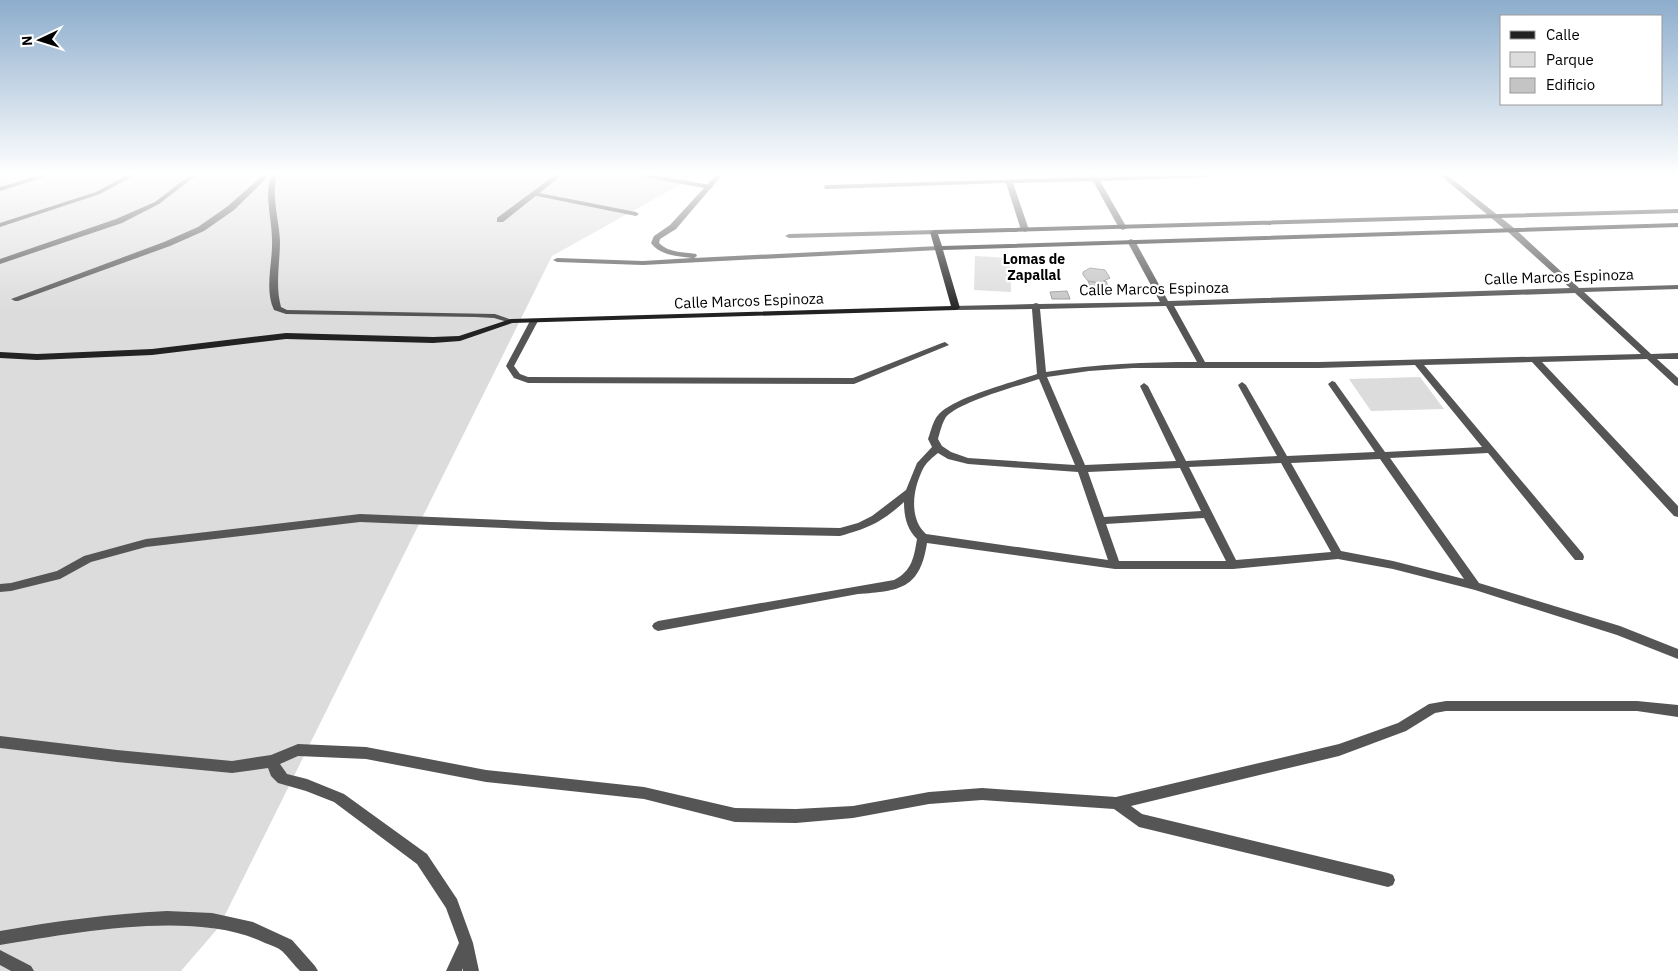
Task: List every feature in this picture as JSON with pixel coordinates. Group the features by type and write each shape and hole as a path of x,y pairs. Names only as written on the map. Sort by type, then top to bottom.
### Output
{"street":[{"path":"0,225 14,220"},
{"path":"0,262 121,220"},
{"path":"15,299 168,244 201,229 213,220"},
{"path":"274,220 276,248 273,277 274,300 277,308 286,312 482,316 511,322"},
{"path":"680,220 674,227 657,238 657,247 665,251 716,258"},
{"path":"1022,220 1025,230"},
{"path":"1120,220 1124,228"},
{"path":"789,236 1360,220"},
{"path":"1499,220 1578,290 1678,383"},
{"path":"557,260 643,263 939,248 1678,225"},
{"path":"934,232 956,308"},
{"path":"1131,241 1202,364"},
{"name":"Calle Marcos Espinoza","path":"0,355 37,357 152,352 286,336 432,340 460,338 511,322 534,320 1036,305 1167,304 1678,286"},
{"path":"1036,305 1042,375 1082,470 1115,565"},
{"path":"534,320 510,366 513,374 518,378 854,381 945,344"},
{"path":"1490,450 1082,470 968,461 953,457 937,448 933,439 941,417 950,410 968,401 1042,375 1133,365 1418,363 1678,356"},
{"path":"1534,359 1678,513"},
{"path":"1418,363 1579,556"},
{"path":"1332,384 1475,586"},
{"path":"1242,385 1338,555"},
{"path":"1144,386 1233,565"},
{"path":"937,448 921,464 912,492 909,519 914,532 923,538 1115,565 1233,565 1338,555 1393,565 1475,586 1620,631 1678,654"},
{"path":"0,588 12,587 60,575 88,559 146,543 360,518 570,526 840,532 864,525 876,519 898,500 912,492"},
{"path":"1100,521 1208,514"},
{"path":"658,626 858,590 887,587 905,580 916,569 923,538"},
{"path":"0,742 232,767 272,761 298,750 366,753 486,776 644,793 735,815 796,816 853,812 929,798 982,794 1116,803 1339,750 1402,727 1433,708 1462,705 1542,707 1638,706 1678,711"},
{"path":"272,761 276,772 283,779 307,785 339,798 422,859 452,904 466,943 470,971"},
{"path":"1116,803 1139,820 1388,880"},
{"path":"0,938 141,919 196,918 245,925 277,940 304,959 310,971"},
{"path":"454,971 466,943"},
{"path":"0,957 26,971"}],"green space":[{"path":"0,220 616,220 552,256 219,927 181,971 0,971"},
{"path":"975,256 1010,258 1011,292 974,290"},
{"path":"1420,377 1444,409 1371,411 1349,379"}],"building":[{"path":"1090,268 1105,270 1110,278 1099,283 1088,281 1083,272"},
{"path":"1088,281 1099,283 1106,281 1109,288 1091,289"},
{"path":"1067,291 1070,299 1052,299 1050,292"}],"district":[{"name":"Lomas de Zapallal","path":"1034,268"}]}
